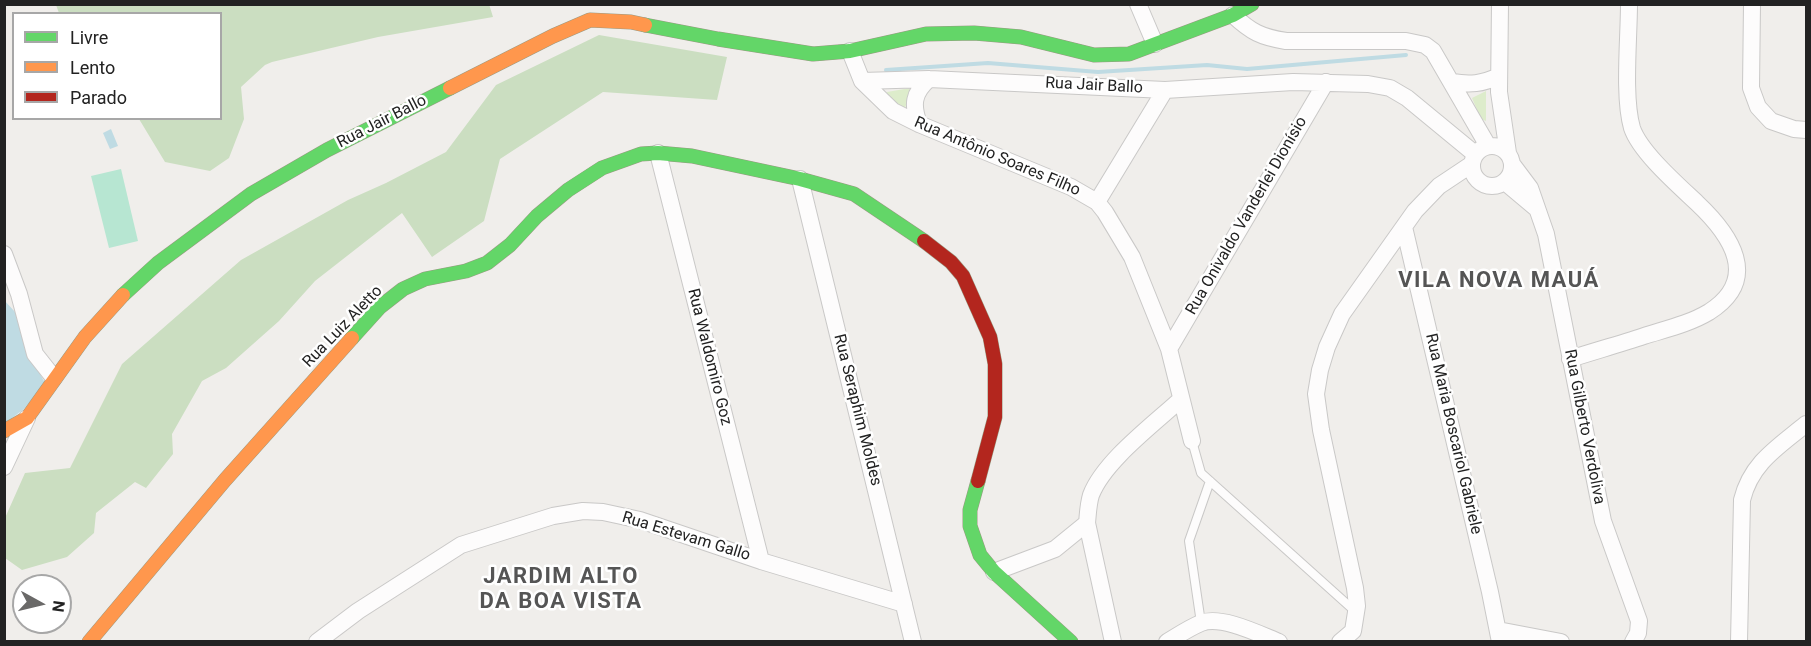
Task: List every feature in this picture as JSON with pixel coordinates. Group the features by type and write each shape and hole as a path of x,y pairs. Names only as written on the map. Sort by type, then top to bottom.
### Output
{"street":[{"path":"1138,4 1155,44"},
{"name":"Rua Jair Ballo","path":"4,430 27,418 85,337 117,300 158,263 251,194 327,150 590,20 631,21 718,39 813,54 850,51 926,34 974,33 1021,37 1094,55 1130,54 1233,15 1252,4"},
{"path":"1499,84 1482,153 1473,173 1483,184 1494,186 1505,182 1509,177 1510,158 1499,84 1500,4"},
{"path":"1570,359 1690,321 1710,311 1725,298 1734,285 1737,271 1730,240 1713,218 1673,181 1638,141 1633,128 1628,90 1629,4"},
{"path":"1752,4 1751,88 1758,107 1771,120 1794,129 1806,130"},
{"path":"1233,15 1250,30 1267,38 1286,41 1406,41 1425,45 1433,51 1452,82 1482,153"},
{"name":"Rua Antônio Soares Filho","path":"850,51 862,81 893,111 1071,188 1097,202 1106,212 1132,257 1168,349 1192,441"},
{"path":"919,124 913,110 921,87 929,79"},
{"name":"Rua Jair Ballo","path":"862,81 929,79 1165,90 1326,82 1390,88 1482,153"},
{"name":"Rua Onivaldo Vanderlei Dionísio","path":"1168,349 1326,82"},
{"path":"1452,82 1499,84"},
{"path":"1097,202 1165,90"},
{"path":"1340,642 1353,631 1357,613 1355,588 1322,430 1317,394 1320,370 1327,347 1342,314 1415,211 1440,186 1482,153 1503,149 1510,158"},
{"name":"Rua Luiz Aletto","path":"89,642 225,480 380,308 403,289 425,279 466,271 487,263 510,245 537,216 568,190 602,168 641,154 658,153 692,156 801,179 854,194 873,204 939,252 963,276 990,337 995,364 994,417 970,510 974,542 980,555 994,572 1071,642"},
{"name":"Rua Waldomiro Goz","path":"658,153 761,561"},
{"name":"Rua Gilberto Verdoliva","path":"1510,158 1530,188 1546,234 1603,521 1639,621 1638,633 1633,642"},
{"name":"Rua Seraphim Moldes","path":"801,179 913,642"},
{"path":"1440,186 1478,180"},
{"name":"Rua Gilberto Verdoliva","path":"1505,182 1536,208"},
{"name":"Rua Maria Boscariol Gabriele","path":"1404,227 1499,636"},
{"path":"4,254 20,294 35,354 54,378"},
{"path":"1113,642 1087,523 1088,507 1102,476 1116,459 1181,399"},
{"path":"4,467 27,418"},
{"path":"1739,642 1742,500 1746,484 1766,457 1806,424"},
{"name":"Rua Estevam Gallo","path":"317,642 358,611 461,545 553,516 573,513 603,512 640,520 761,561 904,604"},
{"path":"994,572 1055,549 1087,523"},
{"path":"1167,642 1216,621 1279,642"},
{"path":"1499,636 1561,642"}],"lane":[{"path":"1192,441 1201,473 1357,613"},
{"path":"1197,631 1189,541 1210,481"}],"green space":[{"path":"489,4 493,17 378,37 265,65 241,87 244,119 229,158 210,171 165,162 140,120 222,120 222,12 59,12 56,5"},
{"path":"599,35 727,57 717,100 603,92 500,159 484,221 432,257 402,213 315,281 279,321 226,368 202,381 172,434 173,454 146,488 135,482 96,513 94,533 67,557 22,570 5,558 5,518 25,473 70,468 122,364 241,260 348,200 446,152 496,85"},
{"path":"910,88 905,109 887,98 887,92"},
{"path":"1486,91 1486,121 1481,119 1472,98"},
{"path":"121,169 138,241 109,248 91,176"}],"water":[{"path":"111,129 118,146 110,149 103,133"},
{"path":"4,300 16,313 34,363 45,383 24,409 4,424"}],"waterway":[{"path":"886,70 988,63 1098,72 1207,65 1247,69 1406,55"}],"traffic: fast":[{"path":"645,25 813,54 850,51 926,34 974,33 1021,37 1094,55 1129,54 1233,15 1252,4"},
{"path":"123,295 158,263 251,194 327,150 450,88"},
{"path":"352,338 380,307 403,289 425,279 466,271 487,263 510,245 537,216 568,190 602,168 641,154 692,156 800,179 854,194 924,241"},
{"path":"978,481 970,510 970,526 980,555 994,572 1071,642"}],"traffic: slow":[{"path":"450,88 590,20 645,25"},
{"path":"4,431 27,418 85,337 123,295"},
{"path":"89,642 225,480 352,338"}],"traffic: jam":[{"path":"924,241 951,262 963,276 990,337 995,364 995,417 978,481"}],"district":[{"name":"VILA NOVA MAUÁ","path":"1499,281"},
{"name":"JARDIM ALTO DA BOA VISTA","path":"561,590"}]}
